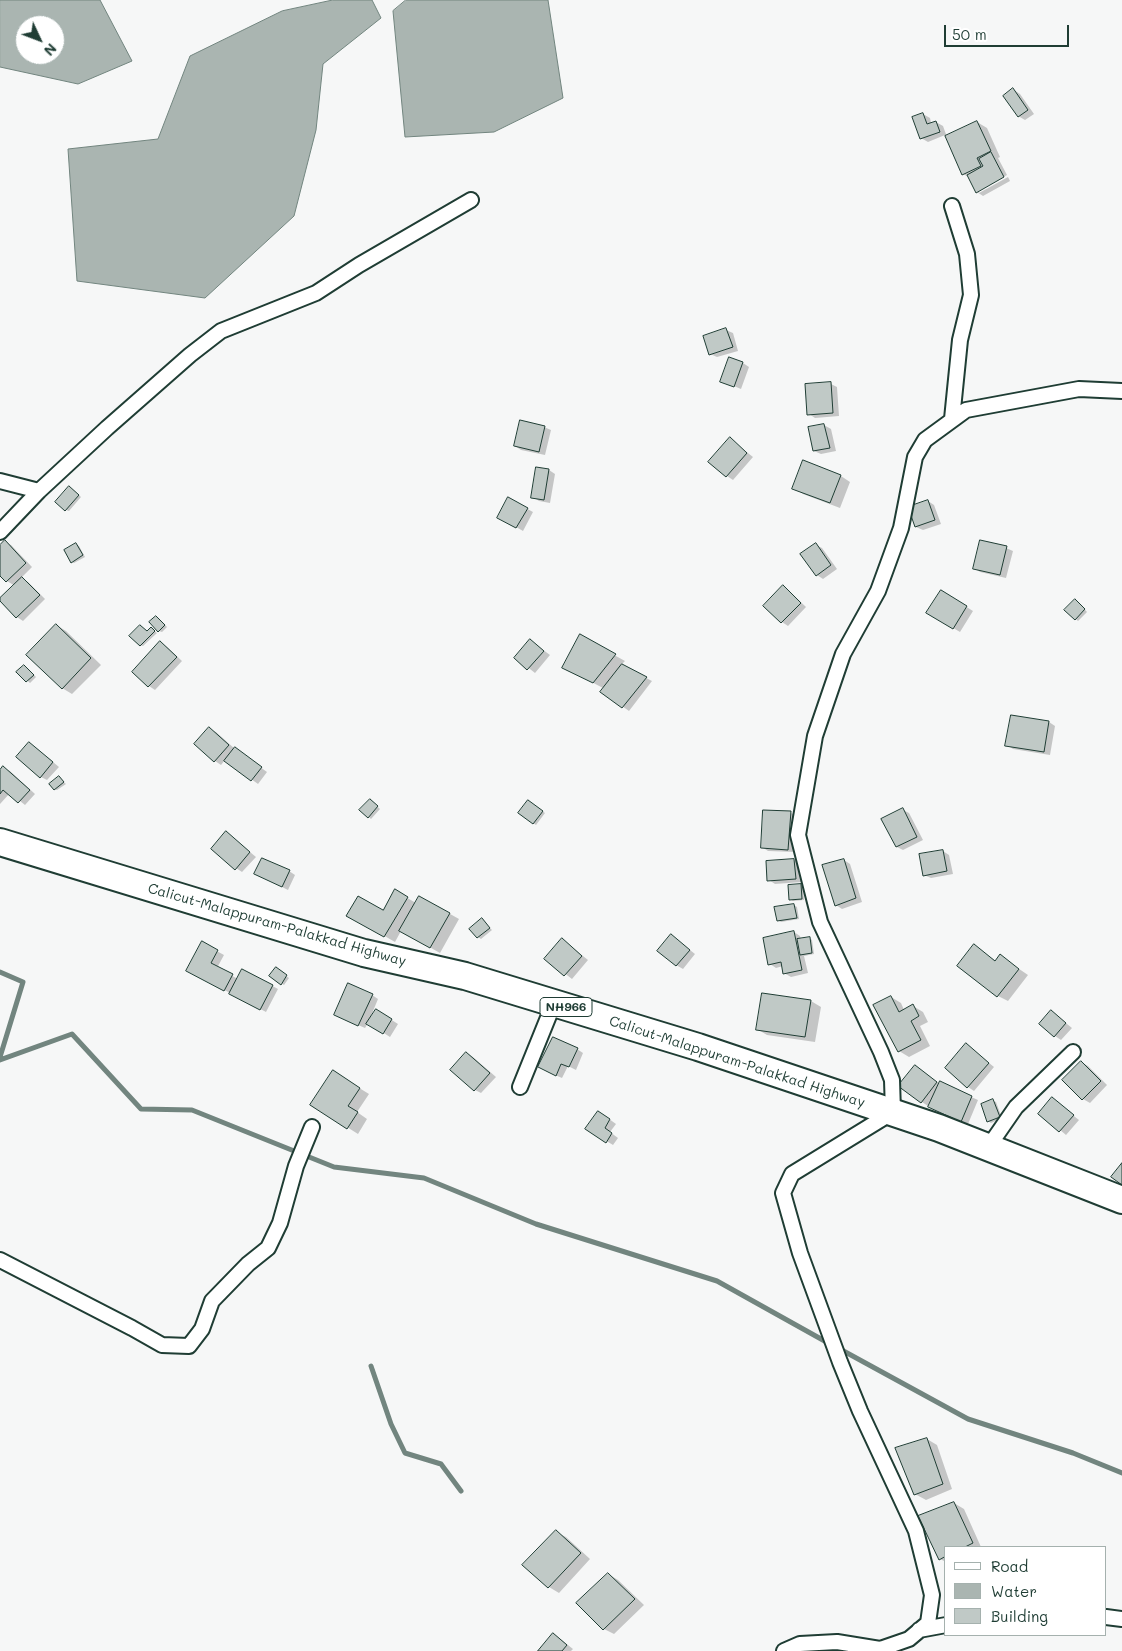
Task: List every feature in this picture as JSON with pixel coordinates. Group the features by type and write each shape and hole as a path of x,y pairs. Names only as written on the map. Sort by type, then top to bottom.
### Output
{"highway":[{"name":"Calicut-Malappuram-Palakkad Highway","path":"0,842 364,953 464,976 698,1047 989,1146 1122,1200"}],"street":[{"path":"0,532 39,490 106,428 183,361 221,331 316,293 359,264 471,200"},
{"path":"952,206 967,254 972,295 960,340 952,418"},
{"path":"784,1651 800,1644 837,1642 888,1649 909,1638 928,1623 932,1595 916,1531 840,1362 814,1296 782,1193 792,1174 893,1112 892,1080 820,922 798,835 815,736 843,654 878,591 885,573 901,528 915,457 925,440 952,418 966,410 1079,389 1122,391"},
{"path":"0,481 39,490"},
{"path":"520,1086 554,1003"},
{"path":"989,1146 1016,1107 1073,1052"},
{"path":"0,1260 162,1345 189,1346 202,1329 212,1301 248,1264 268,1248 280,1223 296,1166 312,1127"},
{"path":"1107,1618 1122,1618"},
{"path":"919,1630 944,1625"}],"water":[{"path":"0,0 100,0 132,61 78,84 0,67"},
{"path":"333,0 372,0 381,18 323,64 316,130 294,216 205,298 77,281 68,149 158,139 190,56 282,11"},
{"path":"406,0 548,0 563,98 494,132 405,137 393,11"}],"building":[{"path":"1013,88 1028,110 1018,117 1003,96"},
{"path":"923,113 927,124 936,121 940,132 920,139 912,117"},
{"path":"977,121 991,151 977,158 981,166 962,175 945,136"},
{"path":"991,152 1004,177 976,193 967,175 983,166 979,159"},
{"path":"726,328 733,347 709,355 703,336"},
{"path":"729,357 743,362 734,387 720,382"},
{"path":"831,382 833,413 807,415 805,384"},
{"path":"520,420 545,426 539,452 514,446"},
{"path":"824,424 830,448 813,451 808,427"},
{"path":"730,437 747,453 726,477 708,462"},
{"path":"803,460 841,475 830,503 792,489"},
{"path":"536,467 549,469 544,500 531,498"},
{"path":"69,486 79,495 65,511 55,502"},
{"path":"508,497 528,508 516,528 497,518"},
{"path":"928,500 935,520 915,527 908,507"},
{"path":"5,540 26,563 6,582 0,576 0,545"},
{"path":"980,540 1007,546 1000,575 973,569"},
{"path":"76,543 83,555 71,563 64,550"},
{"path":"816,543 831,565 816,576 800,554"},
{"path":"22,577 40,595 16,618 0,601 0,598"},
{"path":"783,585 801,603 781,623 763,606"},
{"path":"941,590 967,606 953,629 926,613"},
{"path":"1075,599 1085,609 1075,620 1064,610"},
{"path":"156,616 165,625 158,632 149,622"},
{"path":"56,624 91,658 62,689 26,655"},
{"path":"140,625 147,631 151,627 155,631 140,646 129,636"},
{"path":"580,634 616,654 593,683 562,668"},
{"path":"530,639 544,651 527,670 514,658"},
{"path":"160,641 177,657 148,687 132,672"},
{"path":"622,664 647,677 622,708 600,692"},
{"path":"24,665 34,675 26,682 16,672"},
{"path":"1011,715 1049,721 1044,752 1005,746"},
{"path":"209,727 229,745 214,762 194,744"},
{"path":"29,742 53,762 40,778 16,757"},
{"path":"235,747 262,767 251,781 224,761"},
{"path":"3,766 30,790 18,803 3,790 0,794 0,770"},
{"path":"59,776 64,782 54,790 49,784"},
{"path":"370,799 378,806 368,818 359,810"},
{"path":"528,800 543,811 533,824 518,813"},
{"path":"903,808 917,837 896,847 881,819"},
{"path":"763,810 791,811 788,850 761,848"},
{"path":"226,831 250,852 235,870 211,849"},
{"path":"943,850 947,871 923,876 919,854"},
{"path":"262,858 290,870 282,887 254,874"},
{"path":"794,859 796,879 767,881 766,861"},
{"path":"844,859 856,898 835,906 822,865"},
{"path":"801,884 802,899 789,900 788,885"},
{"path":"395,889 408,897 384,937 346,916 358,896 383,910"},
{"path":"419,896 450,913 430,948 399,931"},
{"path":"794,904 797,918 777,921 774,907"},
{"path":"482,918 490,928 477,938 469,929"},
{"path":"794,931 802,970 783,974 781,962 768,965 763,938"},
{"path":"671,934 690,950 676,966 657,951"},
{"path":"810,937 812,953 800,955 797,939"},
{"path":"562,938 582,956 564,976 544,959"},
{"path":"202,941 218,950 211,963 233,974 224,991 186,971"},
{"path":"974,944 995,961 1000,954 1019,969 997,997 957,966"},
{"path":"276,967 287,975 281,985 269,976"},
{"path":"242,969 273,985 260,1010 229,994"},
{"path":"348,983 373,994 358,1026 334,1015"},
{"path":"762,993 811,1000 805,1037 756,1030"},
{"path":"891,996 899,1012 913,1004 919,1016 911,1021 921,1040 898,1052 873,1005"},
{"path":"376,1009 392,1019 383,1034 366,1024"},
{"path":"1051,1010 1066,1023 1054,1037 1039,1024"},
{"path":"553,1037 578,1048 569,1067 561,1064 556,1076 538,1067"},
{"path":"966,1043 989,1063 967,1088 945,1068"},
{"path":"466,1052 490,1073 474,1091 450,1070"},
{"path":"1081,1061 1101,1081 1082,1100 1062,1080"},
{"path":"915,1065 937,1082 921,1103 898,1086"},
{"path":"333,1070 360,1088 348,1106 358,1112 347,1129 310,1105"},
{"path":"940,1081 972,1096 961,1122 928,1107"},
{"path":"1052,1097 1074,1115 1059,1132 1038,1114"},
{"path":"993,1099 1000,1117 987,1122 981,1104"},
{"path":"598,1111 610,1119 605,1128 612,1133 606,1143 585,1129"},
{"path":"1122,1163 1122,1185 1111,1177"},
{"path":"927,1438 943,1484 914,1495 895,1448"},
{"path":"954,1502 973,1543 967,1546 944,1546 944,1557 939,1560 918,1516"},
{"path":"556,1530 581,1553 548,1588 522,1565"},
{"path":"608,1573 635,1599 603,1630 576,1603"},
{"path":"553,1633 567,1645 562,1651 538,1651"}],"waterway":[{"path":"0,972 23,982 0,1057"},
{"path":"0,1060 72,1034 141,1109 192,1110 334,1167 424,1178 536,1224 717,1281 830,1344"},
{"path":"838,1348 968,1419 1073,1453 1122,1473"},
{"path":"371,1366 391,1424 405,1453 441,1464 461,1491"}]}
